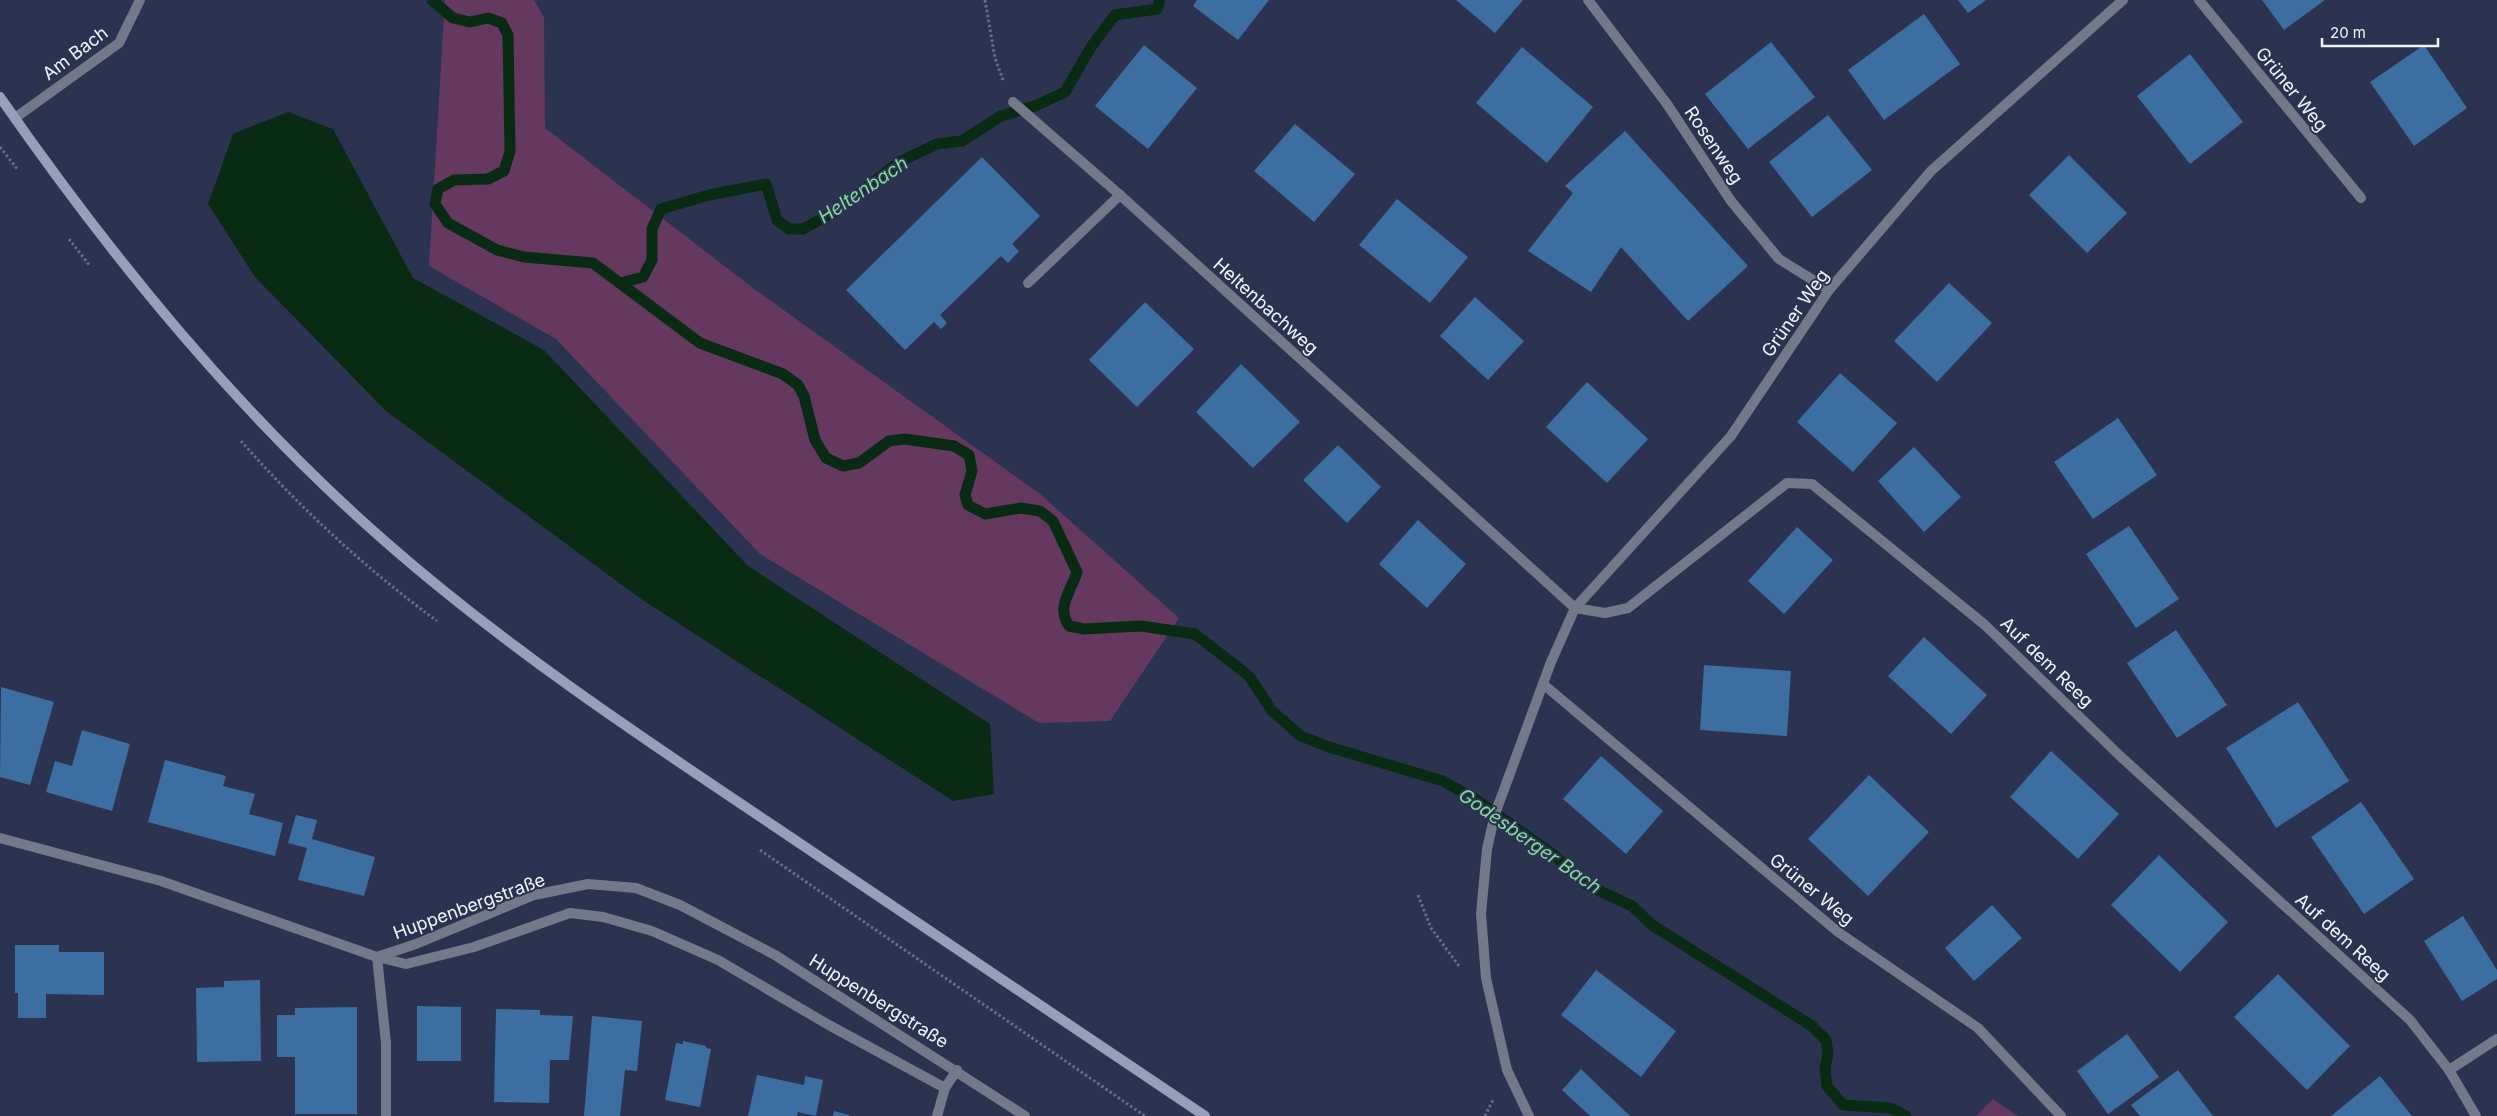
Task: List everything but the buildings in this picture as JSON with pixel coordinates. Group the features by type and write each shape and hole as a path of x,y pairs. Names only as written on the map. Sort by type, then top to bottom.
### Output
{"main road":[{"path":"0,97 77,203 200,357 308,470 385,541 456,601 643,738 1205,1116"}],"street":[{"name":"Am Bach","path":"14,118 119,43 140,0"},
{"name":"Rosenweg","path":"1588,0 1667,104 1732,201 1779,260 1828,290"},
{"name":"Grüner Weg","path":"1530,1116 1506,1070 1486,978 1481,914 1487,849 1495,814 1543,684 1575,608 1731,436 1828,290 1931,172 2123,0"},
{"name":"Grüner Weg","path":"2199,0 2361,198"},
{"name":"Heltenbachweg","path":"1013,102 1120,195 1575,608"},
{"path":"1028,283 1120,195"},
{"name":"Auf dem Reeg","path":"1575,608 1605,613 1628,608 1787,483 1812,484 1985,625 2119,755 2410,1020 2449,1070 2476,1116"},
{"name":"Grüner Weg","path":"1543,684 1838,932 1978,1028 2061,1116"},
{"name":"Huppenbergstraße","path":"0,838 160,881 377,957 416,944 534,895 588,884 636,888 680,906 775,955 957,1070 1025,1116"},
{"path":"386,1116 386,1043 377,957 406,964 474,947 570,913 604,917 652,931 718,960 827,1024 945,1088"},
{"path":"2449,1070 2497,1040"},
{"path":"937,1116 945,1088 957,1070"}],"path":[{"path":"985,0 995,58 1013,102"},
{"path":"1418,895 1431,928 1466,977 1486,978"}],"shaded area":[{"path":"445,0 534,0 544,17 545,128 753,288 1040,494 1179,618 1110,721 1039,723 760,554 556,339 429,266"},
{"path":"288,112 333,129 413,278 544,350 748,566 990,724 994,794 953,801 641,599 386,411 255,277 208,204 233,134"},
{"path":"1993,1099 2018,1116 1976,1116"}],"waterway":[{"name":"Godesberger Bach","path":"432,0 453,18 470,22 488,18 502,23 508,35 510,151 504,171 488,179 454,180 438,189 435,204 448,223 497,250 524,257 593,263 700,343 783,374 798,385 804,396 815,440 826,458 843,466 859,463 889,441 905,439 954,446 969,455 972,471 965,495 968,505 985,514 1021,508 1040,511 1053,521 1077,572 1064,606 1065,619 1069,626 1084,629 1141,626 1195,634 1249,676 1272,711 1301,736 1329,747 1443,781 1475,799 1554,855 1587,885 1632,906 1652,925 1812,1026 1826,1040 1828,1054 1825,1068 1827,1086 1843,1105 1890,1108 1906,1116"},
{"name":"Heltenbach","path":"620,283 643,277 652,260 652,229 661,209 709,195 766,184 777,220 789,229 803,229 836,211 899,162 937,144 962,141 1001,116 1035,106 1065,92 1091,47 1115,15 1157,9 1160,0"}]}
